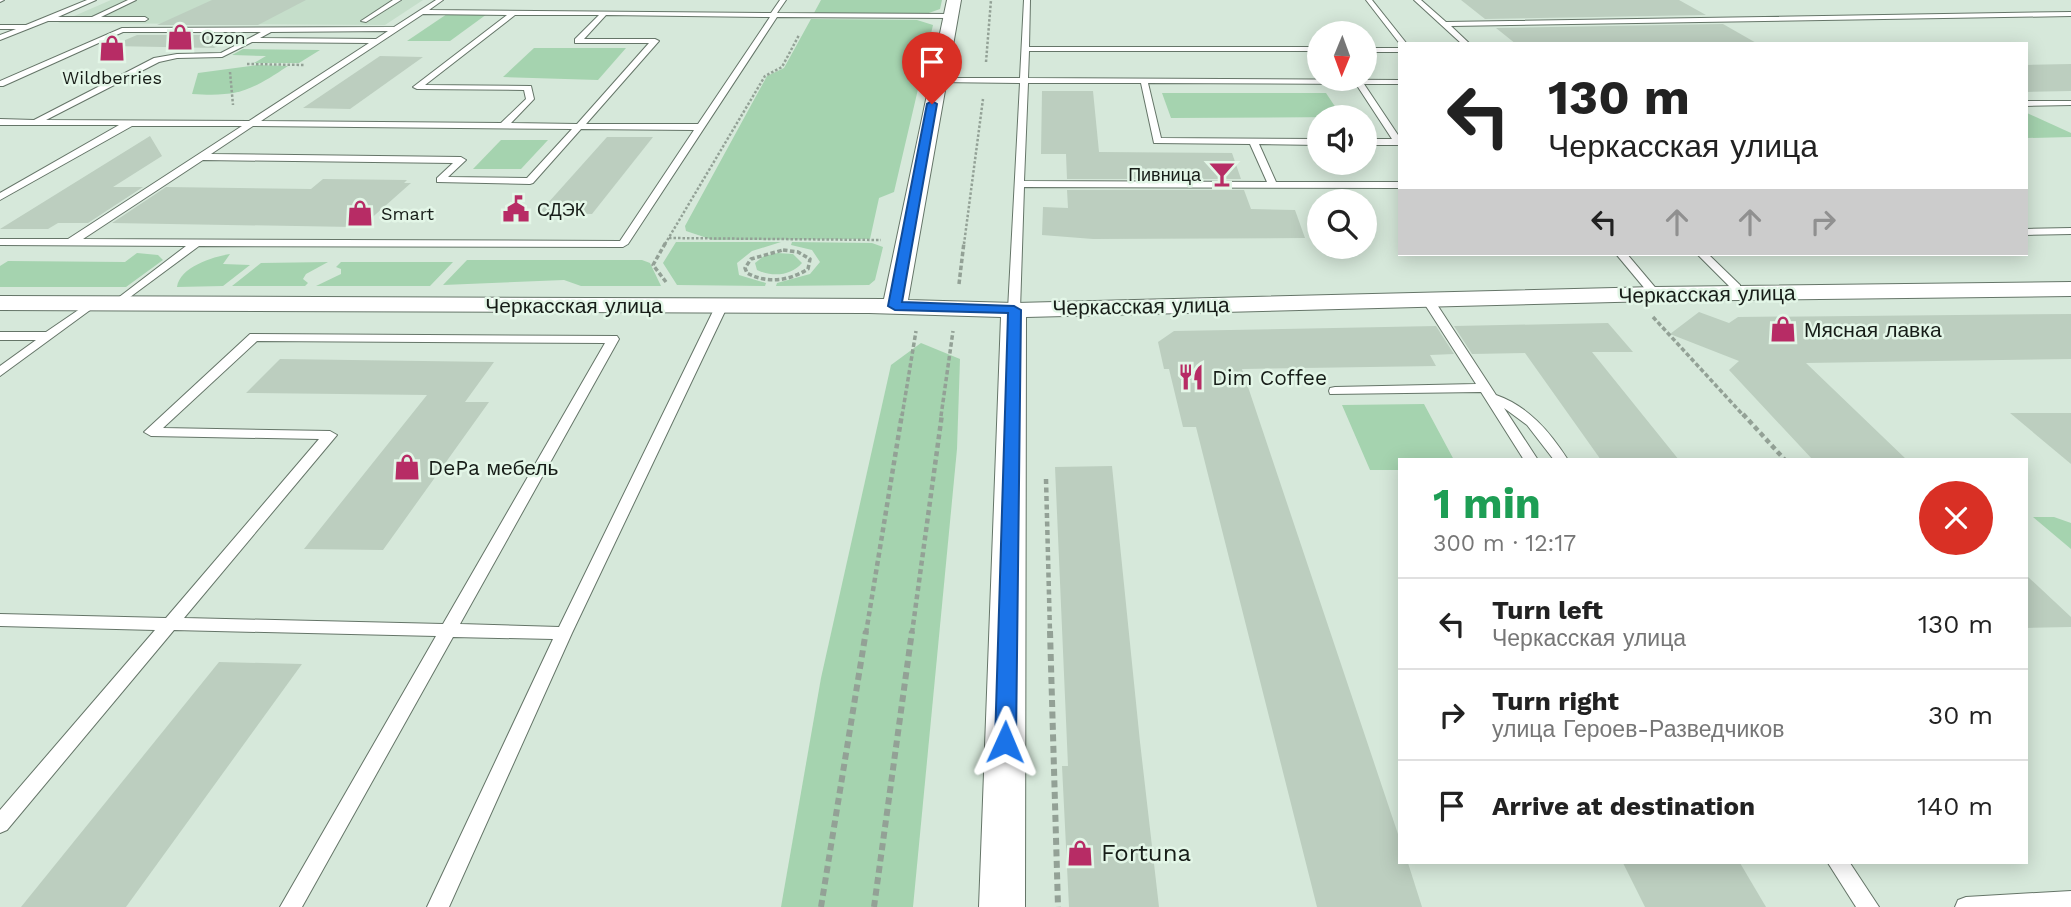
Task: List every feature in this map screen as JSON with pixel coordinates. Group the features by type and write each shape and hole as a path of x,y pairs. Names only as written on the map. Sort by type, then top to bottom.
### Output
{"street":[{"path":"895,306 952,8"},
{"name":"Черкасская улица","path":"0,303 895,306 1014,310 1428,300 1649,300 2071,289"},
{"path":"1002,907 1014,310"}],"lane":[{"path":"0,38 93,0"},
{"path":"91,19 133,0"},
{"path":"364,21 398,0"},
{"path":"70,243 440,0"},
{"path":"0,242 623,244 783,0"},
{"path":"1014,310 1027,0"},
{"path":"1369,0 1402,42"},
{"path":"1418,0 1465,42"},
{"path":"201,157 461,160 440,180 530,181 655,41 578,41 614,7"},
{"path":"676,14 682,7"},
{"path":"423,12 809,15 952,8"},
{"path":"504,125 530,99 528,88 417,87 513,13"},
{"path":"1445,24 2071,14"},
{"path":"48,19 159,19"},
{"path":"228,20 409,21"},
{"path":"0,27 27,27"},
{"path":"35,122 157,60 177,55 222,55 273,29"},
{"path":"0,84 122,30 397,29"},
{"path":"251,40 379,41"},
{"path":"1025,49 1307,49"},
{"path":"1377,50 1398,50"},
{"path":"937,80 1307,82"},
{"path":"1144,81 1157,142 1307,142"},
{"path":"1377,82 1398,82"},
{"path":"2028,104 2071,103"},
{"path":"1377,110 1398,142 1377,142"},
{"path":"0,122 701,127"},
{"path":"0,197 130,123"},
{"path":"1253,142 1273,185"},
{"path":"1020,184 1398,185"},
{"path":"2028,232 2071,231"},
{"path":"118,303 196,243"},
{"path":"1622,256 1649,300"},
{"path":"1704,256 1736,287"},
{"path":"1428,300 1530,458"},
{"path":"0,372 93,303"},
{"path":"438,907 564,633 722,305"},
{"path":"0,336 48,336"},
{"path":"0,824 330,435 151,432 254,337 613,339 290,907"},
{"path":"1335,391 1489,393 1511,404 1533,421 1560,458"},
{"path":"0,620 564,633"},
{"path":"1839,864 1868,907"},
{"path":"1966,907 2071,901"}],"path":[{"path":"874,907 956,308 985,81 991,0"},
{"path":"673,290 653,265 765,76 782,67 809,15"},
{"path":"230,64 234,114"},
{"path":"783,250 805,255 810,259 808,268 793,277 772,280 747,273 745,268 751,259 783,250 788,239"},
{"path":"1649,300 1783,458"},
{"path":"821,907 918,323"},
{"path":"1045,474 1058,907"}],"shaded area":[{"path":"111,0 423,0 385,25 58,23"}],"green space":[{"path":"821,0 942,0 940,9 926,14 814,13"},
{"path":"447,14 487,14 450,41 407,41"},
{"path":"811,19 917,20 933,25 894,192 879,198 870,239 713,240 686,231 685,226 767,76 784,68"},
{"path":"534,48 626,48 598,80 503,77"},
{"path":"243,49 320,50 299,63 254,63 266,56 232,55"},
{"path":"257,65 288,66 253,87 233,93 192,94 198,73"},
{"path":"1162,93 1326,93 1334,105 1307,105 1307,117 1171,118"},
{"path":"2028,113 2071,133 2071,137 2028,138"},
{"path":"501,140 548,140 521,169 473,169"},
{"path":"676,242 781,242 752,251 737,263 739,275 766,283 765,286 677,285 663,263"},
{"path":"792,242 872,243 883,247 875,280 869,285 776,286 777,283 810,274 820,262 812,250 791,245"},
{"path":"137,253 158,255 163,260 126,287 0,287 0,266 8,261 125,262"},
{"path":"230,254 223,264 250,265 223,286 177,287 179,280 190,269 206,260"},
{"path":"793,254 802,263 792,271 781,274 757,270 755,263 764,256"},
{"path":"467,260 642,260 650,263 661,286 581,286 564,280 443,285"},
{"path":"328,262 306,274 303,279 308,283 305,286 232,286 261,263"},
{"path":"341,262 453,262 430,286 316,286 341,274 341,269 336,267"},
{"path":"921,343 960,359 957,449 913,907 781,907 821,678 891,365"},
{"path":"1424,404 1453,458 1398,458 1398,470 1370,470 1342,405"},
{"path":"2033,517 2054,517 2071,523 2071,549"}],"building":[{"path":"212,0 306,0 258,25 157,25"},
{"path":"1461,0 1679,0 1706,15 1485,19"},
{"path":"1723,24 1754,42 1514,42 1496,28"},
{"path":"137,35 239,35 214,48 111,46"},
{"path":"380,56 423,57 350,109 303,108"},
{"path":"2071,64 2071,91 2028,92 2028,65"},
{"path":"1042,91 1093,91 1099,152 1232,153 1241,179 1067,179 1066,154 1041,154"},
{"path":"150,136 162,156 113,187 143,187 88,223 58,223 48,229 0,229"},
{"path":"607,137 653,137 592,214 539,213"},
{"path":"323,179 407,180 404,183 411,183 367,222 359,222 353,227 112,223 166,187 311,189"},
{"path":"1067,190 1244,190 1251,209 1295,210 1305,238 1093,239 1042,235 1043,207 1068,208"},
{"path":"1699,312 1729,323 1738,317 2071,314 2071,359 1806,363 1905,458 1811,458 1729,370 1739,361 1670,334"},
{"path":"1608,323 1633,352 1592,352 1677,458 1600,458 1525,353 1472,354 1454,326"},
{"path":"1436,326 1454,354 1430,355 1436,366 1242,369 1398,834 1398,864 1408,864 1422,907 1317,907 1196,427 1183,427 1169,369 1164,369 1158,342 1174,331"},
{"path":"280,359 494,362 465,402 489,402 383,550 304,549 427,395 246,393"},
{"path":"2010,413 2071,413 2071,464"},
{"path":"1112,466 1159,907 1069,907 1062,766 1068,766 1055,467"},
{"path":"2028,577 2071,617 2071,627 2028,628"},
{"path":"219,662 302,664 126,907 21,907"},
{"path":"1624,864 1741,864 1766,907 1645,907"}],"place":[{"name":"Ozon","path":"180,37"},
{"name":"Wildberries","path":"112,48"},
{"name":"Пивница","path":"1222,174"},
{"name":"СДЭК","path":"516,209"},
{"name":"Smart","path":"360,213"},
{"name":"Мясная лавка","path":"1783,329"},
{"name":"Dim Coffee","path":"1191,377"},
{"name":"DePa мебель","path":"407,467"},
{"name":"Fortuna","path":"1080,853"}],"route":[{"path":"932,104 895,306 1014,310 1005,742"}]}
